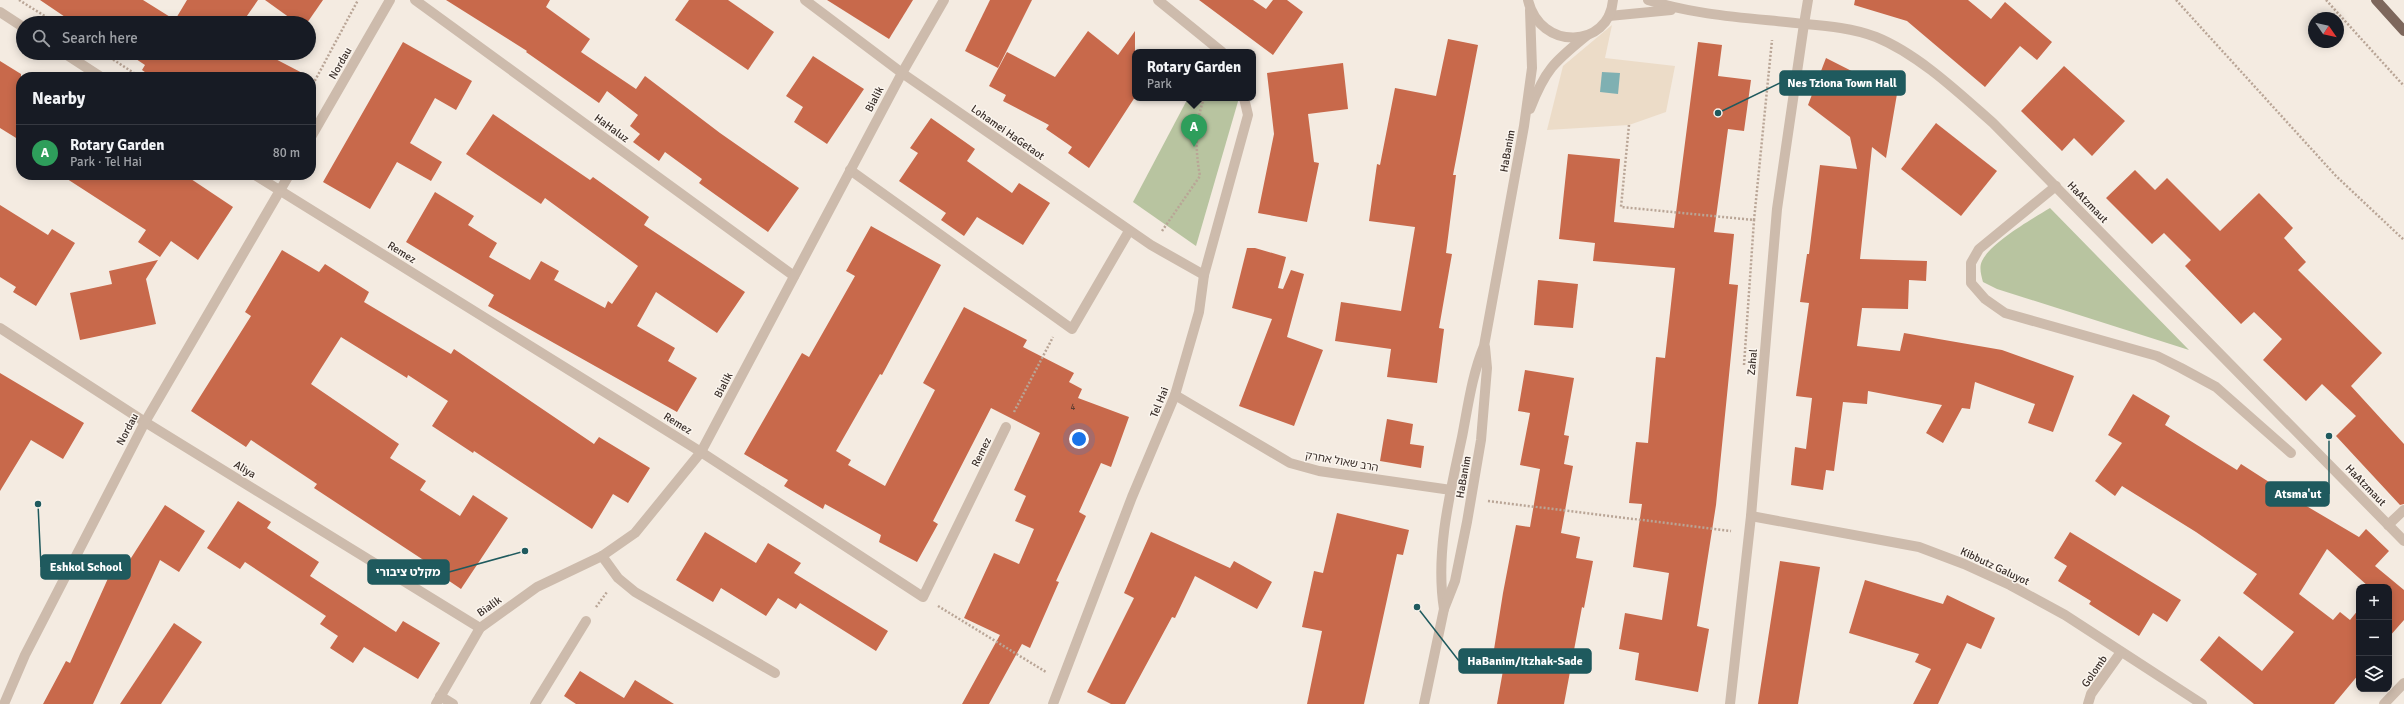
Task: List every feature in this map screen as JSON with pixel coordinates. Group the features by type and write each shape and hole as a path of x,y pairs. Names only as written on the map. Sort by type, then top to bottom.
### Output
{"main road":[{"path":"2376,0 2404,31"}],"street":[{"name":"Nordau","path":"316,128 390,0"},
{"name":"HaHaluz","path":"415,0 794,276"},
{"name":"Lohamei HaGetaot","path":"805,0 902,73 1129,231 1151,246 1204,275"},
{"name":"Bialik","path":"438,700 480,628 537,587 602,556 635,533 701,452 902,73 944,0"},
{"path":"1158,0 1217,49"},
{"path":"1608,16 1614,0"},
{"name":"HaAtzmaut","path":"1648,0 1685,10 1844,28 1876,37 1907,53 1959,93 1993,123 2404,541"},
{"name":"Zahal","path":"1730,704 1751,516 1777,209 1808,0"},
{"path":"1529,5 1537,22 1548,32 1560,37 1574,38 1588,34"},
{"name":"HaBanim","path":"1444,609 1441,568 1451,490 1476,366 1484,346 1524,126 1532,68 1529,5"},
{"name":"HaAtzmaut","path":"1608,16 1634,12 1685,10"},
{"path":"0,12 16,22"},
{"name":"HaBanim","path":"1524,126 1540,83 1554,63 1588,34 1600,27 1608,16"},
{"path":"75,60 93,72"},
{"name":"Tel Hai","path":"1053,704 1132,497 1175,395 1199,312 1204,275 1248,115 1245,101"},
{"path":"850,170 1072,329 1129,231"},
{"name":"Remez","path":"263,180 701,452 924,597 1006,427"},
{"name":"Nordau","path":"4,704 24,655 145,422 286,180"},
{"path":"2056,186 1979,249 1971,263 1971,283 1985,299 2005,313 2157,356 2181,368 2216,387 2291,453"},
{"name":"Aliya","path":"0,328 145,422 480,628"},
{"name":"HaBanim","path":"1424,704 1444,609 1455,581 1481,440 1487,368 1484,346"},
{"name":"הרב שאול אחרק","path":"1175,395 1290,463 1319,471 1451,490"},
{"path":"2388,525 2404,510"},
{"name":"Kibbutz Galuyot","path":"1751,516 1919,547 1964,564 2065,615 2202,704"},
{"path":"602,556 618,578 635,592 775,672"},
{"path":"536,704 586,621"},
{"name":"Golomb","path":"2088,704 2091,694 2121,652"},
{"path":"2384,704 2404,683"},
{"path":"438,700 453,704"}],"path":[{"path":"19,0 45,16"},
{"path":"316,79 358,0"},
{"path":"2176,0 2336,176 2404,240"},
{"path":"2326,0 2404,86"},
{"path":"1629,125 1621,206 1754,220 1772,40"},
{"path":"114,60 132,72"},
{"path":"1151,246 1200,176 1195,150 1200,110 1203,101"},
{"path":"1006,427 1061,321"},
{"path":"1487,501 1749,533"},
{"path":"586,621 618,578"},
{"path":"924,597 1062,682"}],"green space":[{"path":"1186,101 1238,101 1196,246 1133,202"},
{"path":"2050,208 2189,350 1997,289 1983,282 1981,274 1982,261 1994,246"}],"shaded area":[{"path":"1612,25 1605,58 1675,66 1666,112 1629,125 1547,130 1563,66"}],"water":[{"path":"1602,72 1620,73 1618,94 1600,92"}],"building":[{"path":"40,0 143,0 169,16 64,16"},
{"path":"187,0 258,0 247,16 177,16"},
{"path":"265,0 323,0 312,16 287,16"},
{"path":"446,0 550,0 546,7 590,39 581,52 636,89 645,76 720,133 799,188 768,232 699,183 702,179 665,152 659,161 633,142 640,134 630,126 638,115 607,91 599,103 526,52 527,51"},
{"path":"689,0 728,0 774,32 748,70 675,20"},
{"path":"827,0 913,0 889,39"},
{"path":"990,0 1032,0 998,68 965,51"},
{"path":"1199,0 1253,0 1266,9 1273,0 1287,0 1303,12 1273,55"},
{"path":"1855,0 1968,0 1991,19 2005,2 2052,42 2037,60 2020,46 1985,87 1907,21 1854,5"},
{"path":"1088,31 1118,55 1135,31 1135,49 1132,49 1132,101 1089,168 1068,153 1072,147 1046,129 1049,125 1003,101 1006,95 989,86 1007,52 1055,77"},
{"path":"1448,39 1478,45 1453,175 1456,175 1446,253 1452,254 1439,328 1444,329 1437,383 1387,377 1391,349 1335,341 1341,302 1401,311 1415,227 1369,221 1377,164 1380,165 1395,88 1436,96"},
{"path":"403,42 472,81 456,110 435,98 410,143 442,162 431,181 397,162 370,209 323,182"},
{"path":"1698,42 1722,45 1718,76 1751,80 1744,131 1728,129 1714,232 1734,234 1729,284 1738,285 1716,505 1697,626 1709,629 1698,692 1635,680 1639,653 1619,649 1625,613 1662,620 1669,573 1633,567 1642,504 1629,503 1636,442 1648,443 1656,357 1665,358 1675,268 1593,261 1595,243 1559,239 1568,154 1620,159 1614,222 1674,228"},
{"path":"813,56 864,89 827,144 794,122 803,107 786,96"},
{"path":"1826,58 1897,94 1886,158 1872,147 1860,259 1927,261 1926,281 1909,280 1908,309 1862,308 1857,346 1900,351 1904,333 2002,350 2074,376 2053,432 2028,423 2035,404 1975,382 1970,409 1962,408 1943,443 1926,433 1942,405 1868,391 1867,404 1843,402 1834,471 1826,470 1823,490 1791,485 1795,447 1806,449 1812,398 1796,396 1809,303 1800,302 1807,254 1809,254 1820,165 1857,169 1850,137 1808,105"},
{"path":"138,60 277,60 300,72 145,72 142,70 145,65"},
{"path":"0,61 18,72 16,72 16,138 0,128"},
{"path":"1343,63 1348,109 1308,114 1314,162 1319,163 1307,222 1258,213 1274,134 1267,73"},
{"path":"2064,66 2125,121 2092,156 2074,138 2062,151 2021,111"},
{"path":"493,114 590,180 593,177 649,217 644,225 745,292 717,333 656,292 637,326 675,348 668,361 697,378 677,412 488,306 494,295 406,242 435,192 474,216 468,225 497,243 489,257 530,280 541,261 559,271 554,280 605,308 608,301 612,304 638,266 545,198 541,204 466,154"},
{"path":"931,118 975,149 967,161 1012,193 1019,183 1050,203 1023,245 977,217 964,236 941,220 946,213 899,181 918,153 910,148"},
{"path":"1936,123 1997,171 1961,216 1901,169"},
{"path":"2135,170 2155,190 2167,178 2220,231 2259,193 2293,228 2284,238 2306,262 2298,270 2382,353 2351,386 2404,444 2404,504 2400,505 2336,436 2356,416 2322,384 2306,401 2263,360 2282,339 2254,312 2241,324 2185,266 2191,260 2164,233 2152,244 2106,198"},
{"path":"69,180 192,180 233,207 198,260 171,241 160,257 138,242 146,230"},
{"path":"0,205 48,235 52,229 75,243 36,306 13,292 16,287 0,277"},
{"path":"871,226 941,265 882,375 880,374 836,451 851,460 848,465 885,486 935,390 923,383 964,307 1027,340 1023,347 1074,373 1069,382 1082,389 1078,398 1129,417 1111,467 1101,463 1079,512 1086,516 1056,581 1059,582 1030,648 1022,644 989,704 962,704 1000,635 964,618 994,553 1019,564 1034,529 1015,521 1026,496 1014,490 1040,433 991,408 933,521 938,524 917,562 879,542 881,535 825,504 823,509 784,486 788,480 744,454 802,353 809,357 855,276 846,271"},
{"path":"1247,248 1255,248 1286,257 1278,288 1283,289 1291,270 1304,274 1287,337 1323,350 1294,426 1239,406 1272,319 1232,308"},
{"path":"282,250 319,272 325,264 369,292 364,302 451,354 454,349 594,444 599,437 650,468 628,503 613,494 592,529 474,451 473,453 432,426 448,401 408,375 407,378 341,337 311,384 399,444 390,458 426,481 420,490 460,516 473,495 508,518 461,589 427,566 428,563 314,488 317,484 251,440 246,447 191,411 251,316 245,312"},
{"path":"158,260 146,279 156,324 80,340 70,293 112,284 109,271"},
{"path":"1538,280 1578,284 1573,328 1534,325"},
{"path":"1525,370 1574,378 1564,435 1569,436 1564,464 1573,466 1561,533 1580,537 1576,558 1593,561 1584,608 1582,607 1564,704 1497,704 1504,665 1492,662 1516,525 1530,527 1540,469 1520,465 1530,413 1518,411"},
{"path":"0,373 84,423 63,459 31,440 0,491"},
{"path":"2133,394 2170,416 2165,425 2237,470 2241,464 2303,504 2359,537 2366,529 2389,551 2375,566 2404,590 2404,620 2392,634 2392,584 2366,584 2327,549 2299,594 2333,620 2340,612 2350,620 2356,613 2356,678 2334,704 2254,704 2200,660 2219,636 2262,671 2294,632 2243,593 2257,574 2196,532 2122,486 2115,496 2095,481 2122,443 2108,435"},
{"path":"1387,419 1413,424 1410,444 1424,446 1421,468 1380,461"},
{"path":"238,501 271,522 267,528 319,562 310,576 396,632 403,621 440,643 418,679 364,647 353,663 330,648 338,636 320,624 326,616 245,562 240,569 207,548"},
{"path":"165,505 205,531 179,572 160,560 93,704 43,704 66,661 70,663 114,565 124,569"},
{"path":"1337,513 1409,530 1403,555 1397,554 1364,704 1307,704 1322,631 1302,627 1314,571 1323,573"},
{"path":"705,532 756,563 768,543 801,563 794,573 888,631 876,651 800,603 796,609 778,598 766,616 721,588 713,602 676,580"},
{"path":"1151,532 1230,568 1234,561 1272,582 1257,609 1195,576 1175,618 1172,617 1125,704 1111,704 1087,692 1134,598 1124,593"},
{"path":"2070,532 2181,600 2167,622 2153,613 2139,636 2089,604 2091,601 2058,581 2067,566 2054,558"},
{"path":"1780,561 1820,567 1798,704 1758,704"},
{"path":"1865,580 1943,604 1947,595 1995,618 1981,649 1967,643 1938,704 1913,704 1931,669 1915,662 1919,654 1849,633"},
{"path":"174,623 202,642 161,704 120,704"},
{"path":"580,671 624,698 635,680 674,704 576,704 564,696"}],"place":[{"name":"Nes Tziona Town Hall","path":"1718,113"},
{"name":"Rotary Garden","path":"1194,147"},
{"name":"Atsma'ut","path":"2329,436"},
{"name":"Eshkol School","path":"38,504"},
{"name":"מקלט ציבורי","path":"525,551"},
{"name":"HaBanim/Itzhak-Sade","path":"1417,607"}]}
